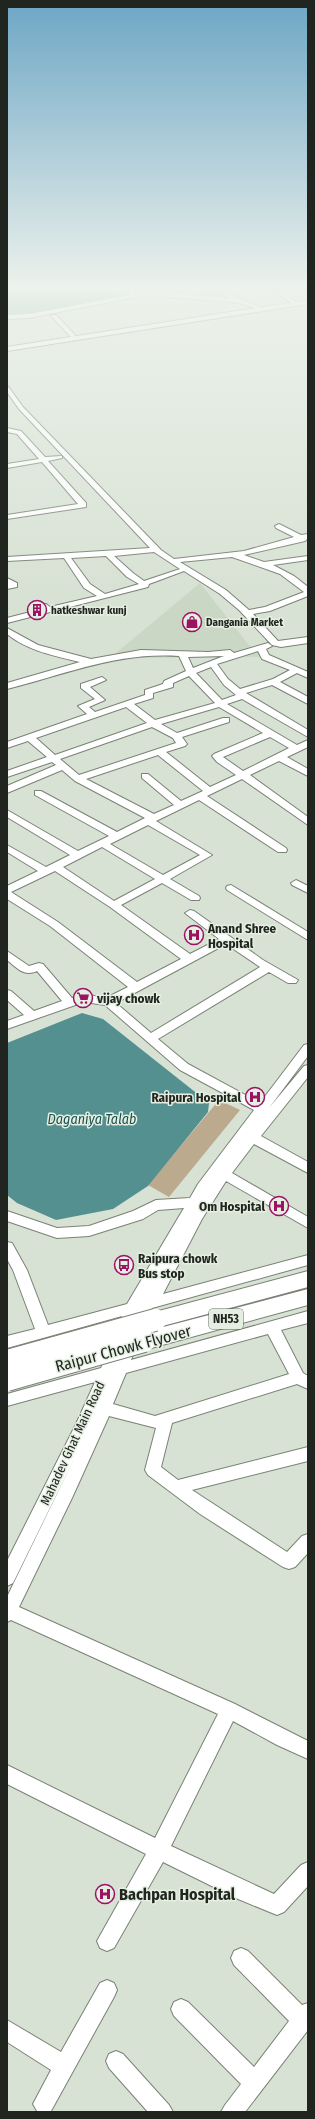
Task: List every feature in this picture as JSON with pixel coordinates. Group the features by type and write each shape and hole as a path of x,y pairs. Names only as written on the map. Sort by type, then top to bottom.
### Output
{"highway":[{"name":"Raipur Chowk Flyover","path":"7,1361 308,1279"},
{"name":"Raipur Chowk Flyover","path":"7,1380 308,1297"}],"street":[{"path":"9,389 21,408 153,550 223,592 247,613 273,644"},
{"path":"7,396 17,410 60,457 153,550 180,571 210,588 237,608 273,644 280,648 308,643"},
{"path":"7,430 19,432 83,505 7,517"},
{"path":"7,466 60,457"},
{"path":"279,526 308,543"},
{"path":"173,561 234,554 275,542 308,536"},
{"path":"7,559 108,554 153,550"},
{"path":"108,554 130,575 145,583"},
{"path":"234,554 267,564 307,589"},
{"path":"66,556 87,586 104,597"},
{"path":"267,564 308,558"},
{"path":"7,621 46,608 104,597 142,587 145,583 180,571"},
{"path":"7,580 14,585 7,587"},
{"path":"247,613 267,609 307,589"},
{"path":"7,630 15,638 32,647 90,661"},
{"path":"7,745 129,705 150,696 148,692 170,686 167,683 212,663 273,644 308,640"},
{"path":"7,686 90,661 152,652 226,653 261,647"},
{"path":"261,647 265,657 308,675"},
{"path":"182,653 191,673 221,704 297,749"},
{"path":"212,663 226,682 266,711 308,734"},
{"path":"7,774 154,724 221,704 242,693 273,682 296,670"},
{"path":"95,716 82,706 100,700 84,686 102,680"},
{"path":"273,682 308,701"},
{"path":"78,779 121,763 182,744 176,736 154,724 129,705"},
{"path":"176,736 226,720"},
{"path":"270,733 217,756 273,795 308,822"},
{"path":"30,738 78,779 150,819 207,855 114,905"},
{"path":"136,987 8,889 150,819 244,776 308,743"},
{"path":"160,752 210,792"},
{"path":"280,757 308,773"},
{"path":"7,790 63,766"},
{"path":"145,776 180,805"},
{"path":"38,793 116,836"},
{"path":"200,796 282,850"},
{"path":"7,813 78,855"},
{"path":"102,842 195,898"},
{"path":"7,848 50,868 114,905 189,959"},
{"path":"296,883 308,890"},
{"path":"231,888 308,937"},
{"path":"190,913 269,967 292,980"},
{"path":"108,1002 227,939"},
{"path":"7,954 28,971 39,966 70,1003"},
{"path":"149,1039 269,967"},
{"path":"7,994 33,1016"},
{"path":"7,1025 83,998 108,1002 184,1068 266,1111"},
{"name":"Mahadev Ghat Main Road","path":"7,1578 83,1425 111,1362 132,1308 193,1203 266,1111 308,1048"},
{"path":"308,1069 266,1111 252,1137 224,1174 196,1217 158,1291 147,1304 104,1408 64,1498 8,1612 228,1710 282,1739 308,1750"},
{"path":"252,1137 308,1168"},
{"path":"224,1174 308,1224"},
{"path":"7,1216 57,1233 89,1231 138,1215 156,1205 193,1203"},
{"path":"7,1247 20,1270 43,1332"},
{"path":"7,1342 308,1260"},
{"path":"7,1400 308,1317"},
{"path":"104,1408 155,1422 303,1380 272,1327"},
{"path":"166,1418 153,1470 206,1509 289,1562 308,1541"},
{"path":"176,1487 308,1454"},
{"path":"107,1940 159,1850 228,1710"},
{"path":"7,1774 245,1892 277,1905 308,1872"},
{"path":"232,2112 305,2017 240,1958"},
{"path":"44,2104 107,1990"},
{"path":"181,2009 255,2083"},
{"path":"7,2030 64,2066"},
{"path":"116,2061 162,2112"}],"shaded area":[{"name":"Dangania Market","path":"200,583 248,644 265,657 110,658"},
{"path":"219,1100 240,1110 169,1197 148,1185"}],"water":[{"name":"Daganiya Talab","path":"82,1013 103,1019 209,1103 208,1112 148,1186 113,1209 56,1220 17,1203 7,1195 7,1043"}],"place":[{"name":"hatkeshwar kunj","path":"37,610"},
{"name":"Dangania Market","path":"192,622"},
{"name":"Anand Shree Hospital","path":"194,935"},
{"name":"vijay chowk","path":"83,998"},
{"name":"Raipura Hospital","path":"255,1097"},
{"name":"Om Hospital","path":"279,1206"},
{"name":"Raipura chowk Bus stop","path":"124,1265"},
{"name":"Bachpan Hospital","path":"105,1894"}]}
